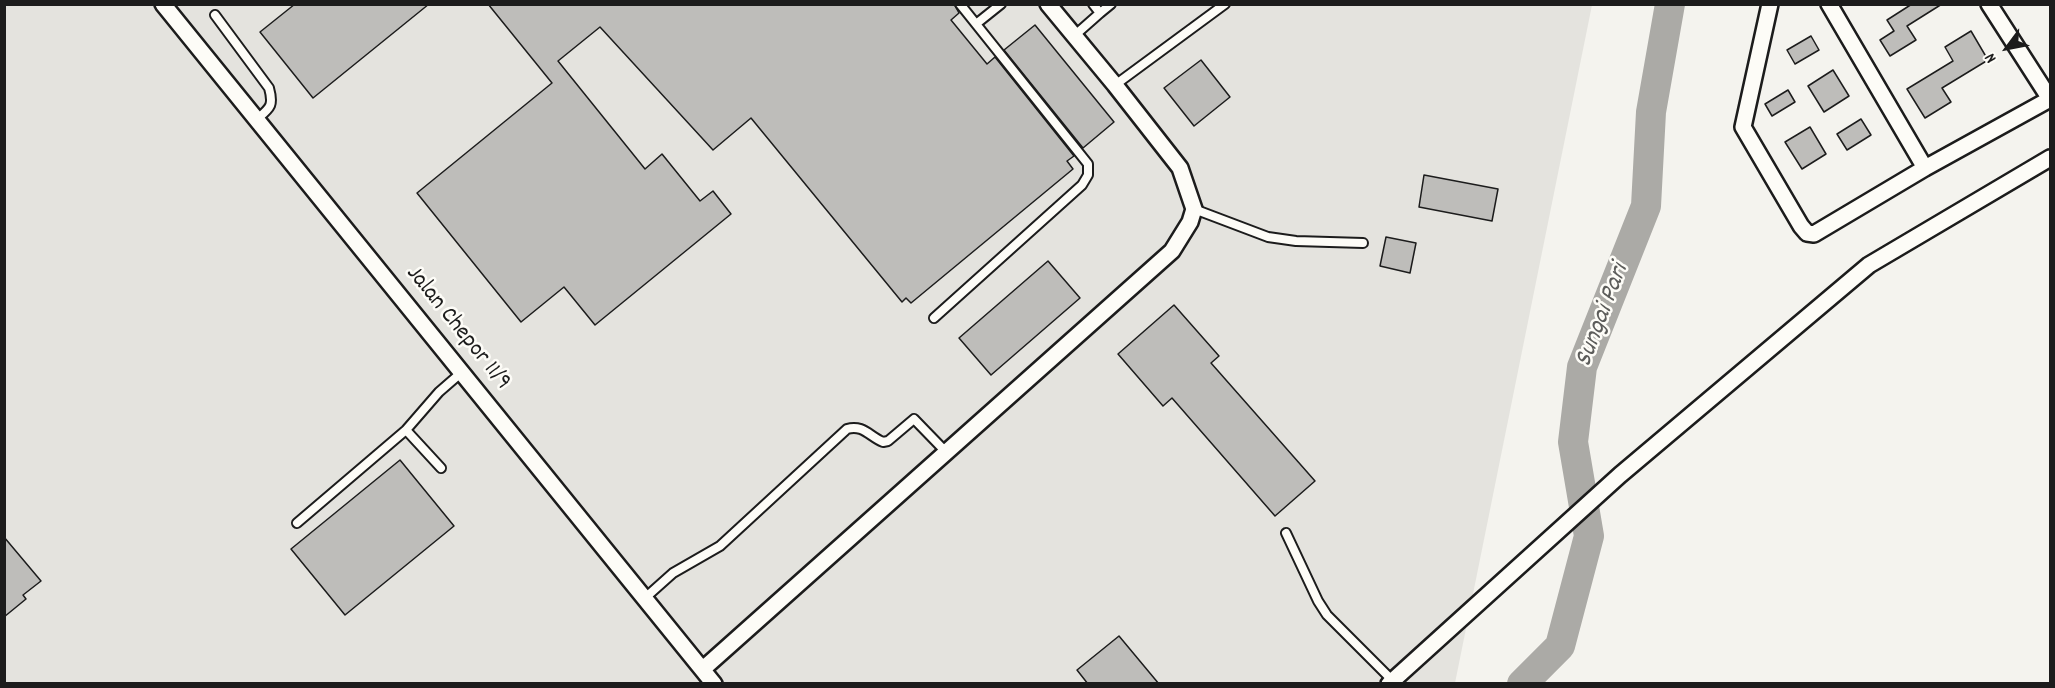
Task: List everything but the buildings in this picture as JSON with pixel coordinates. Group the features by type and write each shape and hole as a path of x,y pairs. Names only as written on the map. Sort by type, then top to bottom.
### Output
{"street":[{"name":"Jalan Chepor 11/9","path":"163,4 714,684"},
{"path":"702,669 1172,251 1190,222 1194,209 1180,168 1048,4"},
{"path":"1770,4 1743,127 1801,226 1807,233 1814,234 1925,168 2050,99 1989,4"},
{"path":"1829,4 1925,168"},
{"path":"1391,682 1620,476 1869,265 2050,158"}],"lane":[{"path":"934,318 1082,185 1088,175 1088,164 960,4"},
{"path":"976,24 1001,4"},
{"path":"1093,4 1100,13"},
{"path":"1074,36 1111,4"},
{"path":"1115,85 1225,4"},
{"path":"215,15 269,88 273,100 269,108 257,119"},
{"path":"1194,209 1268,237 1296,241 1364,243"},
{"path":"297,523 406,430 439,392 462,372"},
{"path":"645,598 673,573 720,546 847,429 862,428 883,442 888,441 914,419 946,452"},
{"path":"406,430 441,468"},
{"path":"1286,533 1327,615 1391,682"}],"shaded area":[{"path":"4,5 1592,5 1455,683 5,683"}],"waterway":[{"name":"Sungai Pari","path":"1522,684 1560,646 1589,536 1573,442 1582,367 1646,206 1651,112 1670,4"}]}
